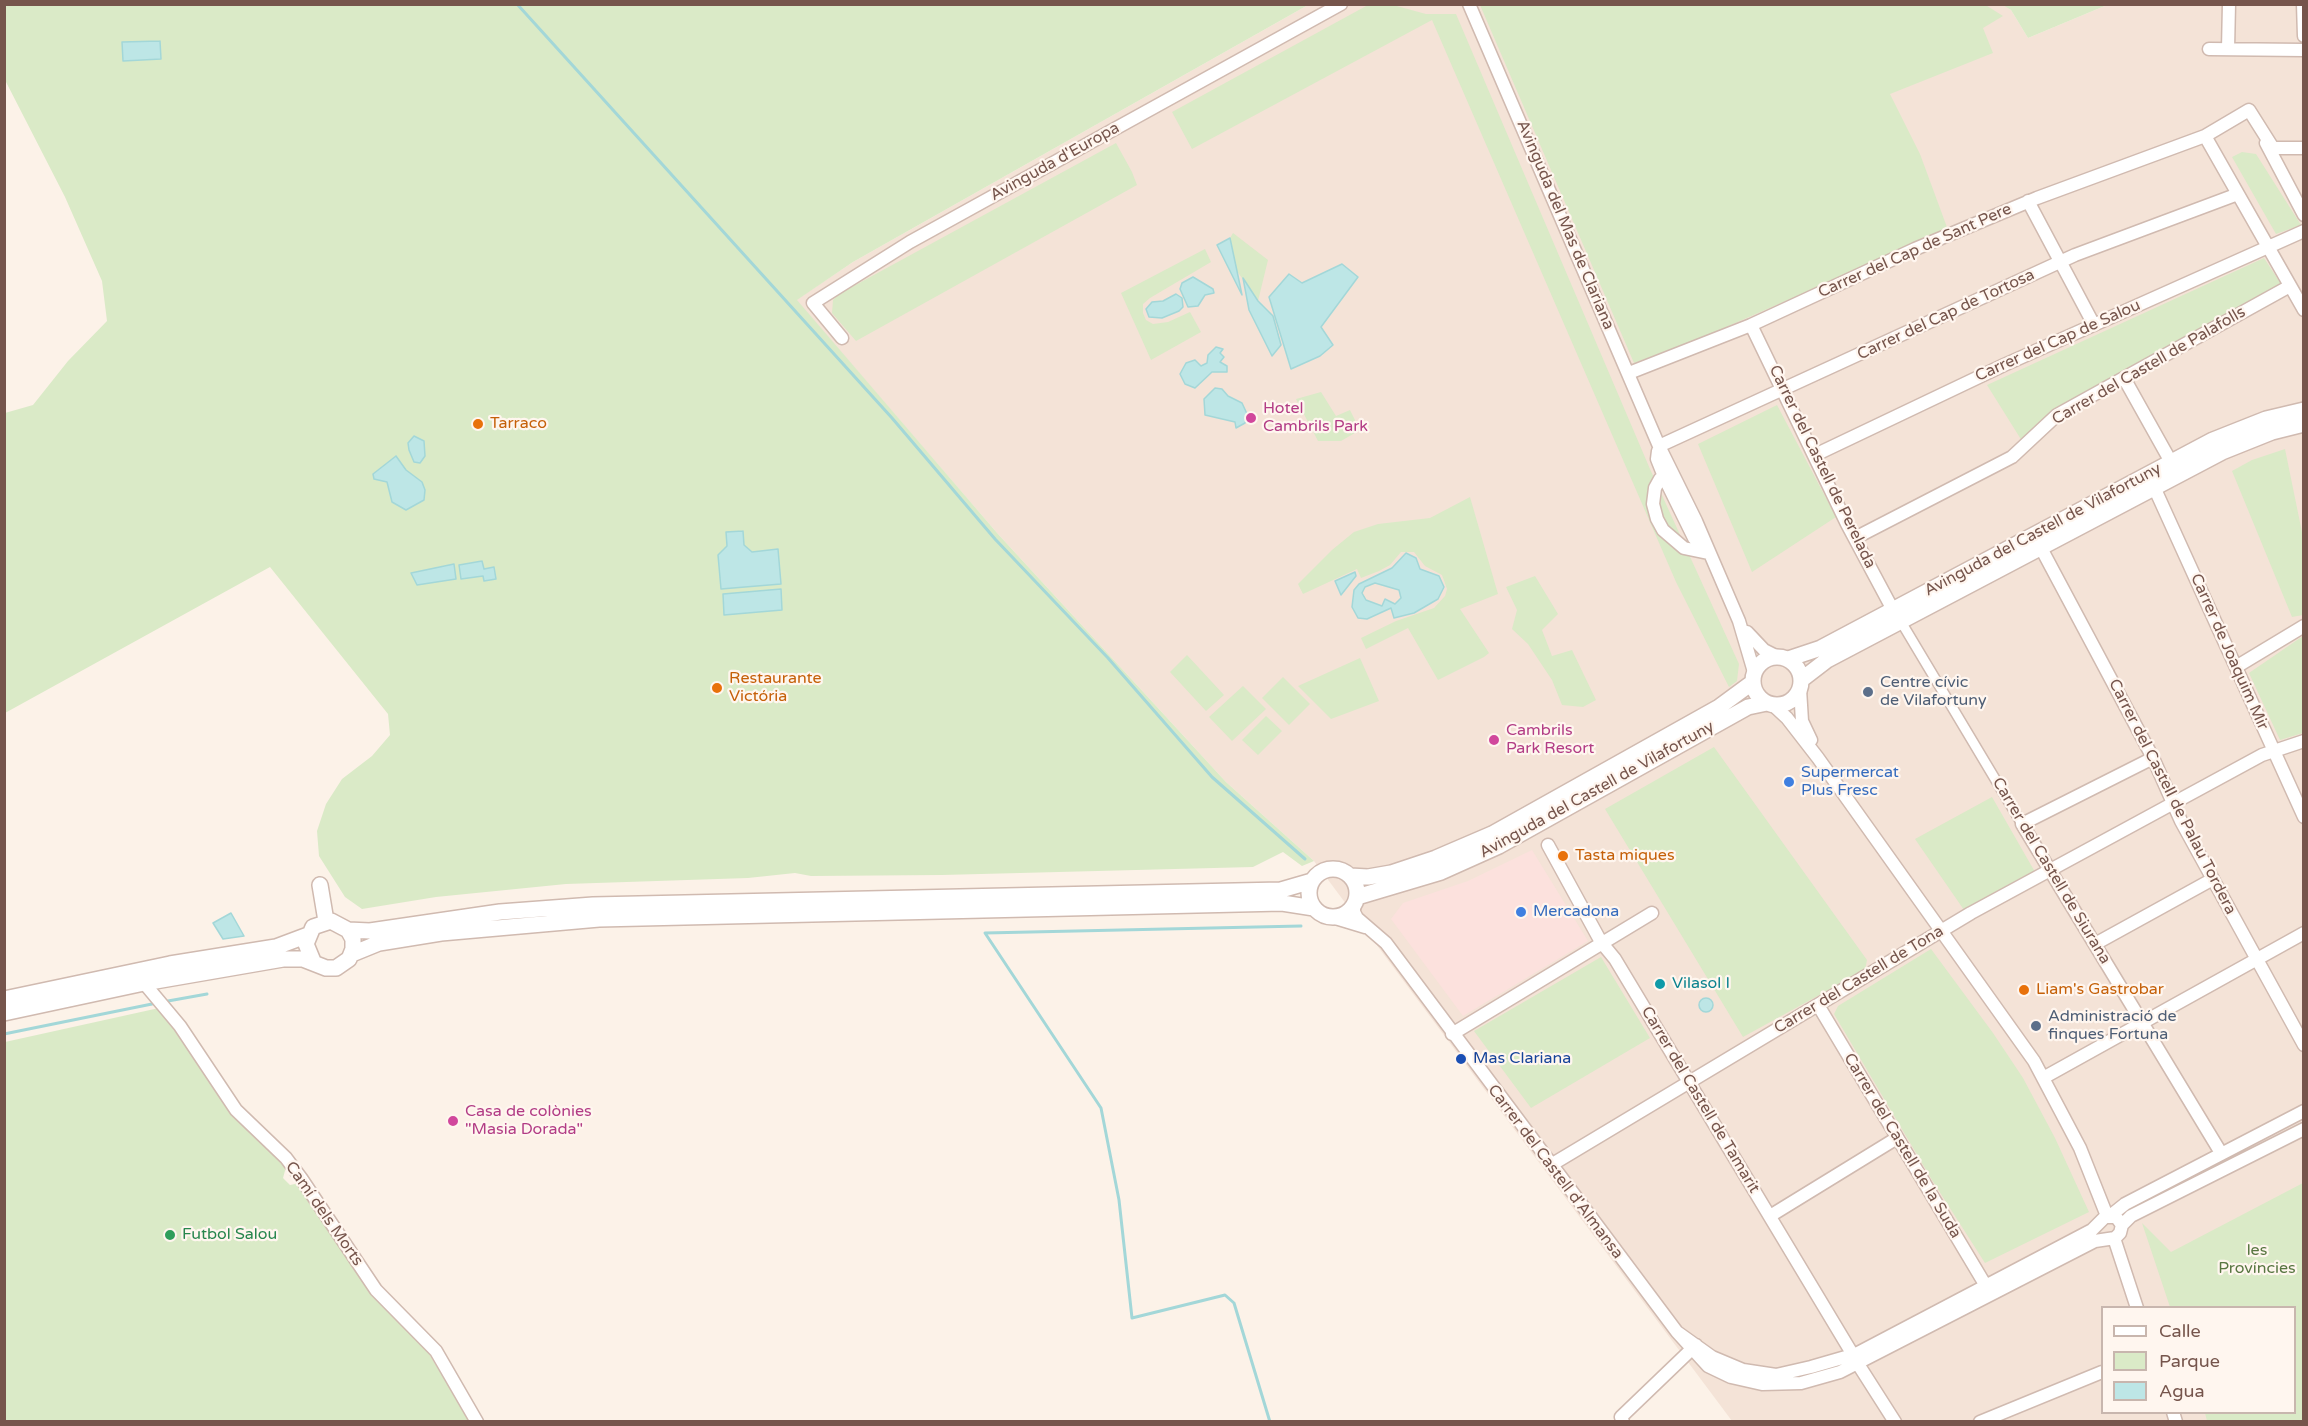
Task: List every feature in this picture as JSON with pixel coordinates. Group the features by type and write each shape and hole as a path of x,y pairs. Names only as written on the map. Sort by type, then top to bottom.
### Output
{"street":[{"name":"Avinguda d'Europa","path":"842,338 813,303 910,242 1341,4"},
{"name":"Avinguda del Mas de Clariana","path":"1469,4 1659,446 1696,521 1739,621 1754,677"},
{"path":"2228,49 2229,4"},
{"path":"2303,4 2304,36"},
{"path":"2209,49 2304,50"},
{"name":"Carrer del Cap de Sant Pere","path":"1629,373 1751,325 1915,249 2028,201 2205,136 2249,110"},
{"path":"2249,110 2273,148 2304,148"},
{"path":"2249,110 2304,214"},
{"path":"2205,136 2304,310"},
{"name":"Carrer del Cap de Tortosa","path":"1659,446 2061,262 2238,194"},
{"path":"2028,201 2094,325"},
{"name":"Carrer del Cap de Salou","path":"1815,455 2094,325 2304,231"},
{"name":"Carrer del Castell de Palafolls","path":"1855,538 2012,457 2057,415 2290,286"},
{"name":"Carrer del Castell de Perelada","path":"1751,325 1855,538 1897,615"},
{"path":"2124,378 2171,462"},
{"name":"Avinguda del Castell de Vilafortuny","path":"1801,684 1827,660 1897,615 2171,462 2213,440 2266,419 2304,410"},
{"name":"Avinguda del Castell de Vilafortuny","path":"1783,658 1807,655 2041,548 2222,452 2272,432 2304,424"},
{"name":"Avinguda del Mas de Clariana","path":"1659,446 1657,459 1665,479 1694,538 1708,553"},
{"path":"1665,479 1660,479 1655,488 1653,504 1663,530 1684,548 1708,553"},
{"name":"Avinguda del Mas de Clariana","path":"1665,479 1670,479 1684,510 1696,521"},
{"name":"Carrer de Joaquim Mir","path":"2154,487 2304,817"},
{"name":"Carrer del Castell de Palau Tordera","path":"2041,548 2153,758 2173,805 2304,1045"},
{"name":"Carrer del Castell de Siurana","path":"1897,615 2222,1153"},
{"name":"Avinguda del Mas de Clariana","path":"1739,621 1755,642 1783,658"},
{"path":"2236,668 2304,626"},
{"path":"1818,758 1802,721 1801,684 1796,665 1783,658 1764,661 1754,677 1757,694 1787,718 1818,758 2034,1061 2080,1148 2105,1218 2100,1232 2109,1238 2136,1306"},
{"name":"Avinguda del Castell de Vilafortuny","path":"1350,876 1368,878 1391,873 1436,858 1492,834 1719,707 1754,677"},
{"path":"1770,704 1790,702 1801,684"},
{"name":"Avinguda del Castell de Vilafortuny","path":"1355,901 1440,872 1499,846 1748,707 1770,704"},
{"name":"Carrer del Castell de Tona","path":"1551,1165 1942,931 2274,751 2304,741"},
{"path":"2022,824 2153,758"},
{"name":"Carrer del Castell de Tamarit","path":"1548,845 1601,942 1615,959 1895,1422"},
{"path":"308,935 306,949 313,961 321,967 336,968 345,963 352,954 380,943 441,933 599,919 1282,903 1314,908 1332,917 1342,915 1355,901 1356,886 1350,876 1341,871 1330,870 1320,874 1312,881 1281,890 593,905 500,912 370,931 348,930"},
{"path":"2095,944 2213,879"},
{"path":"1312,881 1310,897 1314,908"},
{"path":"320,885 326,921"},
{"name":"Carrer del Castell d'Almansa","path":"1355,901 1353,912 1386,944 1677,1332 1694,1347 1707,1366 1731,1377 1762,1384 1801,1383 2109,1238"},
{"path":"1452,1034 1652,913"},
{"name":"Carrer del Castell d'Almansa","path":"1332,917 1366,927"},
{"path":"4,999 170,964 276,947 308,935 317,924 326,921 336,921 348,930 353,939 352,954"},
{"path":"2043,1078 2304,933"},
{"path":"4,1013 144,983 284,959 313,961"},
{"name":"Camí dels Morts","path":"144,983 180,1026 236,1110 299,1174 376,1290 436,1351 477,1422"},
{"name":"Carrer del Castell de la Suda","path":"1818,1005 1986,1286"},
{"name":"Carrer del Castell d'Almansa","path":"1856,1359 2092,1230 2125,1204 2304,1111"},
{"path":"2109,1238 2120,1233 2122,1225 2131,1216 2304,1129"},
{"path":"1770,1216 1897,1138"},
{"path":"2105,1218 2117,1218 2122,1225"},
{"path":"1623,1422 1621,1417 1694,1347"},
{"path":"1980,1422 2101,1373"}],"shaded area":[{"path":"2003,4 2011,10 2028,38 2107,5 2303,5 2303,1421 1732,1421 1314,861 1226,782 998,534 796,300 853,262 1308,5"},
{"name":"Mercadona","path":"1532,850 1588,941 1463,1016 1391,919 1403,903 1468,881"}],"green space":[{"path":"1984,4 2003,16 1983,28 1993,53 1890,94 1920,154 1948,230 1701,338 1634,363 1480,5"},
{"path":"5,5 1308,5 853,262 797,300 998,534 1226,782 1314,861 1302,866 1283,852 1253,867 942,875 811,876 795,873 748,878 566,884 436,897 362,909 345,897 319,856 317,831 326,804 342,779 372,756 390,735 388,714 270,567 5,713 5,413 33,405 68,361 107,321 102,281 65,197 5,80"},
{"path":"1368,5 1393,5 1426,14 1456,14 1650,469 1739,664 1737,681 1729,687 1676,582 1432,20 1192,149 1172,112"},
{"path":"2003,5 2107,5 2028,38 2011,10"},
{"path":"1116,143 1137,185 856,341 832,313 833,300 839,294"},
{"path":"2242,152 2256,154 2301,225 2276,234 2232,157"},
{"path":"1233,233 1268,260 1258,301 1237,271 1230,238"},
{"path":"1205,249 1211,262 1143,304 1146,320 1153,324 1168,322 1190,312 1201,332 1151,360 1121,293"},
{"path":"2264,258 2281,284 2051,411 2022,441 1987,385"},
{"path":"1321,392 1336,416 1350,410 1360,430 1341,441 1318,441 1296,399"},
{"path":"1777,405 1836,517 1752,572 1698,444"},
{"path":"2285,449 2304,542 2303,615 2292,617 2232,471 2252,460"},
{"path":"1470,497 1498,594 1460,609 1489,653 1484,657 1438,680 1408,628 1366,649 1361,638 1396,621 1434,608 1445,596 1447,589 1442,575 1425,566 1414,552 1401,552 1390,565 1361,578 1357,569 1303,594 1298,584 1354,532 1378,524 1430,518"},
{"path":"1535,576 1558,614 1542,630 1552,656 1572,650 1596,700 1583,707 1562,705 1552,680 1528,644 1512,629 1517,610 1506,587"},
{"path":"2303,636 2303,733 2280,740 2249,673"},
{"path":"1187,655 1224,695 1206,711 1170,672"},
{"path":"1360,658 1379,701 1331,719 1298,686"},
{"path":"1283,677 1310,704 1289,725 1262,698"},
{"path":"1243,686 1266,709 1232,741 1209,717"},
{"path":"1266,716 1282,731 1258,755 1242,740"},
{"path":"1714,747 1867,960 1865,970 1743,1037 1605,809"},
{"path":"1992,797 2035,872 1964,910 1915,839"},
{"path":"1931,949 2023,1078 2055,1138 2089,1212 1985,1263 1932,1180 1834,1014 1838,1006"},
{"path":"1601,957 1650,1038 1531,1108 1474,1031"},
{"name":"Futbol Salou","path":"159,1008 286,1167 283,1178 290,1185 300,1183 425,1347 470,1422 5,1422 5,1042"},
{"name":"les Províncies","path":"2303,1183 2303,1421 2207,1421 2205,1414 2296,1414 2296,1306 2170,1306 2142,1223 2171,1252"}],"water":[{"path":"160,41 161,59 123,61 122,42"},
{"path":"1230,238 1237,271 1242,295 1217,245"},
{"path":"1342,264 1358,277 1321,327 1333,345 1320,356 1291,369 1269,297 1289,274 1302,283"},
{"path":"1193,277 1213,289 1214,293 1205,295 1198,306 1188,307 1180,289 1182,283"},
{"path":"1243,278 1258,301 1273,316 1281,345 1272,356 1249,310"},
{"path":"1176,294 1182,298 1183,307 1179,311 1162,318 1149,317 1146,309 1152,302 1163,301"},
{"path":"1216,347 1223,349 1220,353 1224,357 1220,362 1227,366 1227,372 1212,372 1195,388 1185,384 1180,374 1186,363 1195,360 1201,366 1207,363 1208,355"},
{"path":"1215,388 1222,389 1228,396 1242,403 1248,416 1245,423 1236,428 1235,422 1205,415 1204,399"},
{"path":"414,436 424,441 425,456 420,463 414,462 409,450 408,443"},
{"path":"396,456 406,470 422,482 425,490 424,500 406,510 392,502 387,482 374,479 373,474"},
{"path":"743,531 744,545 752,552 778,549 781,584 721,589 718,555 727,546 726,532"},
{"path":"1406,553 1416,558 1420,569 1439,576 1444,587 1438,599 1414,613 1394,618 1391,608 1367,619 1358,618 1352,607 1354,590 1359,584 1392,568","holes":["1375,583 1399,590 1401,598 1395,604 1385,599 1382,606 1366,600 1362,593 1365,587"]},
{"path":"482,561 484,569 494,567 496,579 484,581 483,576 461,579 459,565"},
{"path":"454,564 456,579 417,585 411,573"},
{"path":"1355,572 1356,576 1341,595 1335,581"},
{"path":"781,589 782,610 724,615 723,594"},
{"path":"231,913 244,936 223,939 213,923"},
{"path":"1703,998 1709,998 1713,1005 1709,1012 1703,1012 1699,1008 1699,1002"}],"waterway":[{"path":"517,4 892,418 995,539 1108,658 1212,777 1305,859"},
{"path":"1270,1422 1234,1303 1225,1295 1132,1318 1119,1200 1101,1108 985,933 1301,926"},
{"path":"168,1001 207,994"},
{"path":"4,1034 152,1004"}],"place":[{"name":"Hotel Cambrils Park","path":"1251,418"},
{"name":"Tarraco","path":"478,424"},
{"name":"Restaurante Victória","path":"717,688"},
{"name":"Centre cívic de Vilafortuny","path":"1868,692"},
{"name":"Cambrils Park Resort","path":"1494,740"},
{"name":"Supermercat Plus Fresc","path":"1789,782"},
{"name":"Tasta miques","path":"1563,856"},
{"name":"Mercadona","path":"1521,912"},
{"name":"Vilasol I","path":"1660,984"},
{"name":"Liam's Gastrobar","path":"2024,990"},
{"name":"Administració de finques Fortuna","path":"2036,1026"},
{"name":"Mas Clariana","path":"1461,1059"},
{"name":"Casa de colònies \"Masia Dorada\"","path":"453,1121"},
{"name":"Futbol Salou","path":"170,1235"}]}
